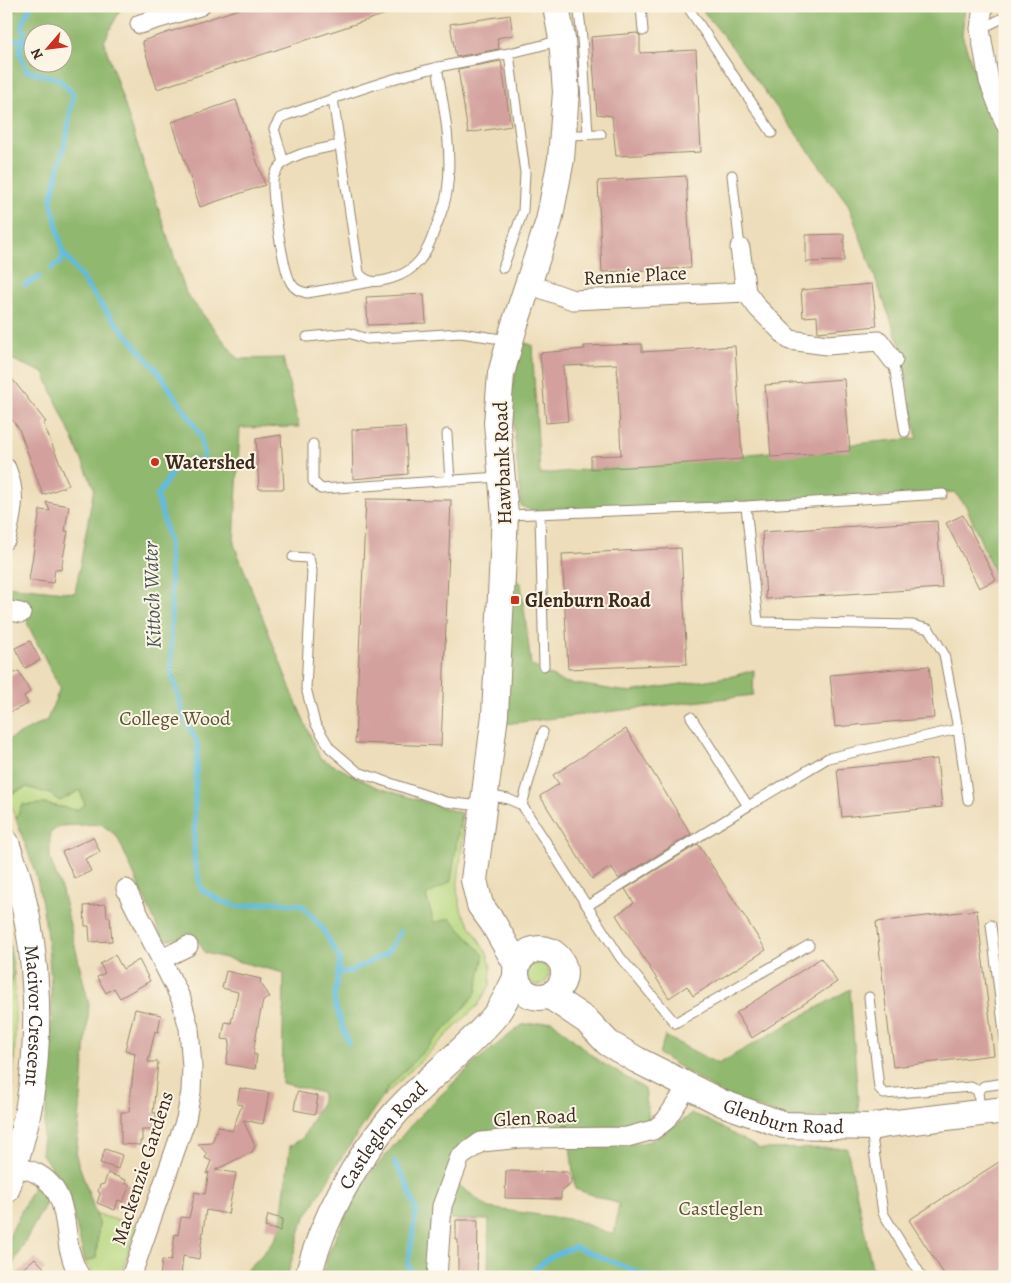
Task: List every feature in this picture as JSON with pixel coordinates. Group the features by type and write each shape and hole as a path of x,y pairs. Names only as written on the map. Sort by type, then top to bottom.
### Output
{"street":[{"path":"140,24 162,12 200,6"},
{"name":"Hawbank Road","path":"517,972 493,923 480,905 474,880 495,714 505,515 497,423 501,374 548,221 561,160 575,134 566,92 562,39 556,6"},
{"path":"983,6 980,29 989,82 1005,123"},
{"path":"740,248 746,292 758,308 790,340 827,345 879,340 893,360"},
{"name":"Rennie Place","path":"529,284 573,300 746,292"},
{"path":"6,468 12,482 13,507 6,540"},
{"name":"Macivor Crescent","path":"6,843 21,889 30,935 35,986 35,1046 29,1106 10,1178"},
{"name":"Mackenzie Gardens","path":"126,889 181,999 189,1028 192,1067 191,1092 186,1119 130,1277"},
{"path":"493,923 547,950 556,955 562,963 564,974 560,987 542,997 523,991 517,972 524,955 534,950 547,950"},
{"path":"162,959 188,946"},
{"name":"Castleglen Road","path":"308,1277 313,1256 334,1205 363,1157 393,1116 494,1017 517,972"},
{"name":"Glenburn Road","path":"564,974 587,1021 608,1043 722,1103 784,1125 871,1128 988,1105"},
{"name":"Castleglen Road","path":"494,1017 542,997"},
{"name":"Glenburn Road","path":"542,997 587,1021"},
{"name":"Glen Road","path":"437,1273 442,1206 460,1157 480,1142 522,1138 627,1136 653,1130 665,1121 688,1086"},
{"path":"10,1178 37,1173 49,1182 59,1194 65,1216 72,1262 81,1277"}],"lane":[{"path":"581,6 579,12 583,48 575,134 601,134"},
{"path":"641,6 643,31"},
{"path":"687,6 772,133"},
{"path":"980,29 1005,17"},
{"path":"284,162 274,129 280,118 410,74 437,67 530,50 562,39"},
{"path":"503,268 523,211 525,173 509,54"},
{"path":"340,145 297,155 284,162 277,169 273,179 285,267 292,285 299,291 307,293 386,280 400,276 422,260 445,201 449,168 446,127 437,67"},
{"path":"332,99 359,273 364,279 373,282"},
{"path":"732,175 740,248"},
{"path":"307,337 349,333 367,340 461,333 511,340"},
{"path":"893,360 905,432"},
{"path":"447,434 450,480"},
{"path":"313,444 313,481 321,489 502,477"},
{"path":"505,515 746,506 943,494"},
{"path":"746,506 758,622 913,625 929,629 944,654 958,729 968,800"},
{"path":"540,514 544,666"},
{"path":"293,558 309,558 312,571 306,688 315,723 330,748 358,772 446,802 508,800 522,805 620,957 675,1023 809,945"},
{"path":"691,716 748,806"},
{"path":"587,906 828,758 958,729"},
{"path":"522,805 543,732"},
{"path":"991,925 1005,1040"},
{"path":"869,997 879,1088 884,1094 971,1087 988,1105"},
{"path":"988,1105 984,1086 1005,1083"},
{"path":"871,1128 883,1213 922,1277"}],"green space":[{"path":"6,6 17,6 12,19 6,26"},
{"name":"College Wood","path":"17,6 122,6 104,42 186,293 238,359 283,358 299,427 240,428 234,544 295,700 320,758 376,787 461,813 451,881 426,896 434,923 450,918 484,955 476,993 453,1021 388,1088 336,1166 302,1224 287,1277 240,1277 268,1248 279,1230 282,1222 290,1146 303,1138 322,1101 322,1093 282,1083 284,973 205,953 196,936 163,940 117,836 101,824 60,826 50,833 50,859 62,891 89,1005 76,1156 99,1223 96,1258 85,1262 68,1191 41,1153 51,1052 49,952 38,884 16,819 22,805 46,804 76,810 85,805 80,790 60,801 50,794 27,787 6,795 6,741 47,720 60,688 28,625 25,610 6,600 6,586 75,593 94,488 44,373 6,357 6,26 12,19"},
{"path":"699,6 965,6 962,35 992,123 1005,140 1005,599 966,506 954,492 540,514 521,506 511,394 522,342 532,345 540,474 917,438 901,348 848,204 726,39"},
{"path":"511,576 521,584 531,665 563,682 629,692 733,676 754,670 753,695 504,724"},
{"path":"27,787 50,794 60,801 80,790 85,806 76,810 46,804 22,805 16,819 7,796"},
{"path":"461,813 463,837 457,891 462,912 487,953 491,967 490,985 478,1005 383,1097 388,1088 434,924 426,896 451,880"},
{"path":"6,922 14,972 6,1000"},
{"path":"538,963 546,966 549,974 546,982 538,985 530,982 527,974 530,966"},
{"path":"14,972 15,1041 9,1110 6,1097 6,1000"},
{"path":"850,989 859,1114 791,1118 730,1099 659,1054 665,1036 718,1064"},
{"path":"552,1021 596,1059 645,1089 649,1120 628,1126 566,1130 507,1128 476,1138 455,1154 429,1277 321,1277 329,1252 360,1186 417,1118 475,1062 522,1025"},
{"name":"Castleglen","path":"692,1114 704,1118 760,1149 847,1148 873,1272 877,1277 584,1277 550,1270 544,1277 488,1277 489,1220 444,1219 455,1182 489,1208 575,1220 614,1235 619,1204 575,1189 570,1144 641,1143 654,1140"},
{"path":"33,1187 48,1199 6,1277 6,1243"},
{"path":"96,1214 137,1226 120,1277 97,1277 85,1262 96,1258 99,1223"}],"building":[{"path":"248,6 400,6 401,9 157,89 142,41"},
{"path":"510,15 513,35 497,38 499,49 456,57 450,24"},
{"path":"637,33 640,36 640,53 696,50 701,152 616,156 612,116 597,114 591,37"},
{"path":"501,61 511,126 468,133 458,69"},
{"path":"236,100 265,185 200,207 172,122"},
{"path":"686,176 691,268 602,272 598,181"},
{"path":"844,234 844,261 806,262 806,235"},
{"path":"872,284 877,326 818,332 817,316 803,317 801,290"},
{"path":"424,294 426,323 368,325 366,297"},
{"path":"642,344 642,352 735,346 742,459 591,469 591,456 621,455 617,364 563,366 568,421 546,423 540,353 585,349 584,346"},
{"path":"6,371 46,422 43,423 69,485 43,495 19,429 6,412"},
{"path":"844,379 850,451 771,457 765,385"},
{"path":"405,427 408,474 353,479 352,430"},
{"path":"281,435 284,489 259,489 256,439"},
{"path":"366,499 451,500 441,746 355,743"},
{"path":"46,502 69,506 65,531 68,531 61,570 55,569 53,583 29,580 40,510 50,511"},
{"path":"963,515 996,580 979,588 946,523"},
{"path":"937,521 942,588 766,599 762,532"},
{"path":"681,548 687,664 568,669 562,554"},
{"path":"30,641 40,660 25,668 15,648"},
{"path":"929,666 934,718 835,727 830,675"},
{"path":"19,671 30,692 24,696 28,704 6,714 6,677"},
{"path":"626,729 691,834 619,879 611,867 592,879 540,796 559,784 553,775"},
{"path":"937,759 942,807 842,817 837,769"},
{"path":"93,837 100,852 85,859 91,871 75,879 62,852"},
{"path":"698,844 766,950 693,996 687,986 669,998 616,915 634,903 625,889"},
{"path":"106,904 107,917 110,917 112,941 90,942 89,926 85,926 84,906"},
{"path":"977,910 994,1055 893,1067 876,922"},
{"path":"115,955 123,969 139,960 150,981 120,998 114,988 106,993 97,977 105,973 100,964"},
{"path":"821,958 837,982 752,1038 736,1013"},
{"path":"226,971 261,979 260,982 270,997 263,1001 259,1019 253,1054 257,1055 255,1069 226,1064 230,1040 222,1039 225,1022 231,1023 238,992 222,988"},
{"path":"135,1009 161,1015 158,1032 155,1031 148,1062 158,1062 153,1113 156,1113 156,1130 142,1130 140,1145 121,1144 121,1112 129,1112 135,1053 125,1050"},
{"path":"240,1088 269,1093 263,1124 243,1120 255,1146 252,1152 215,1170 236,1173 228,1214 206,1210 199,1259 183,1256 181,1277 160,1277 162,1260 171,1261 175,1234 178,1235 181,1217 189,1218 195,1192 205,1194 209,1172 206,1174 211,1161 205,1158 207,1154 198,1144 212,1143 218,1126 232,1131 242,1105 237,1104"},
{"path":"297,1092 318,1096 315,1114 294,1110"},
{"path":"105,1149 122,1155 118,1169 100,1163"},
{"path":"1005,1158 1005,1277 946,1277 909,1220"},
{"path":"506,1171 567,1172 571,1176 571,1184 561,1192 561,1199 505,1198"},
{"path":"108,1173 126,1180 125,1183 130,1185 123,1202 118,1200 115,1210 97,1203 100,1185 104,1184"},
{"path":"268,1215 283,1219 280,1231 265,1227"},
{"path":"456,1220 478,1220 477,1277 458,1277"},
{"path":"35,1258 45,1269 37,1277 13,1277"}],"waterway":[{"name":"Kittoch Water","path":"31,6 22,22 25,40 19,51 27,71 59,79 73,94 68,129 51,200 63,252 102,306 159,373 200,435 204,452 202,467 194,460 173,471 157,496 169,541 171,671 184,717 198,744 194,858 201,889 221,901 240,907 272,902 302,905 322,928 340,959 334,1001 348,1043"},
{"path":"6,40 22,40"},
{"path":"51,268 61,262 63,252"},
{"path":"25,285 39,277"},
{"path":"338,973 351,971 387,953 401,931"},
{"name":"Kittoch Water","path":"394,1161 406,1182 416,1211 408,1265 414,1277"},
{"name":"Kittoch Water","path":"525,1277 552,1256 575,1247 650,1277"}],"place":[{"name":"Watershed","path":"155,462"},
{"name":"Glenburn Road","path":"515,600"}]}
